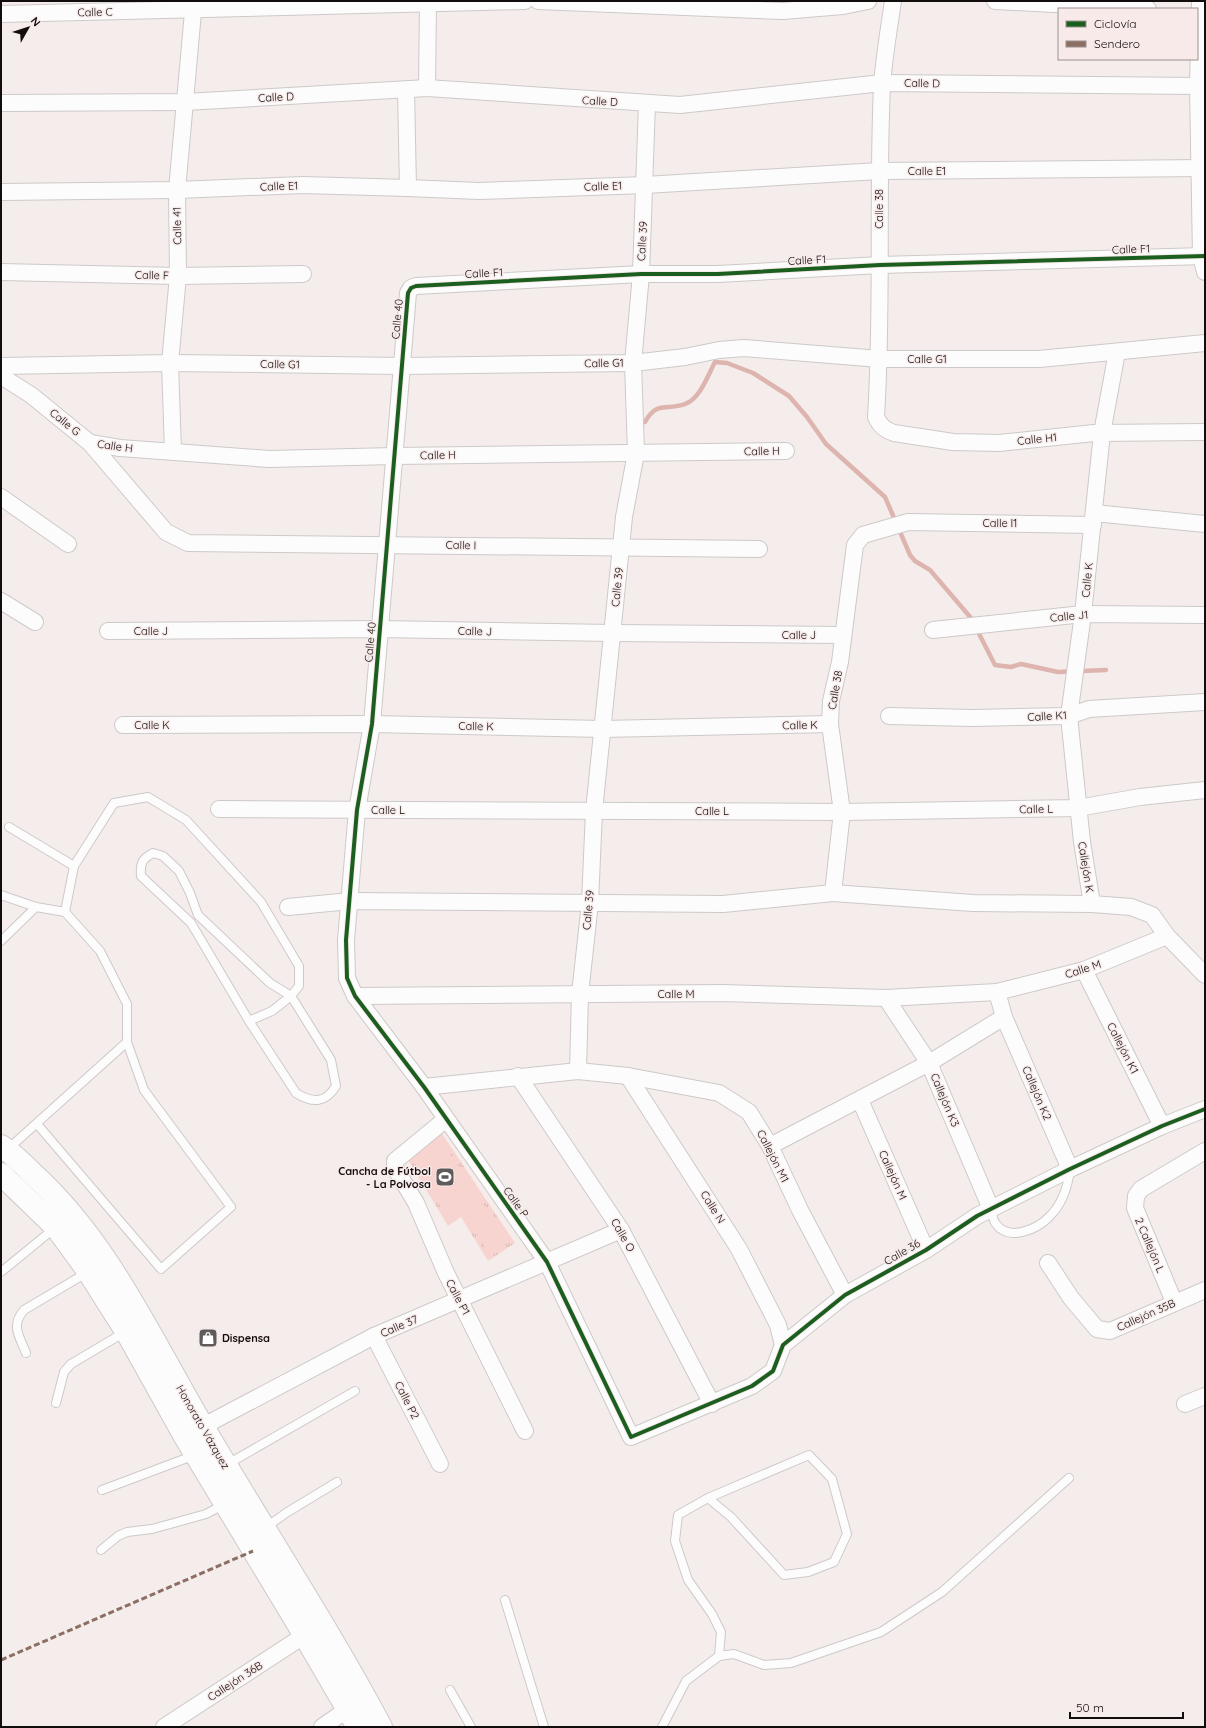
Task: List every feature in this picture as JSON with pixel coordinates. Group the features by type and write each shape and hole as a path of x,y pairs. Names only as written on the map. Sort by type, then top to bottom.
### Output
{"street":[{"name":"Calle C","path":"1,14 194,5 525,1"},
{"path":"538,1 675,4 783,11 843,6 868,1"},
{"name":"Calle 38","path":"876,417 880,359 879,171 882,83 893,1"},
{"path":"995,1 1129,8"},
{"path":"427,88 428,2"},
{"name":"Calle 41","path":"173,452 170,363 178,276 176,190 194,5"},
{"path":"1200,9 1203,256 1205,272"},
{"name":"Calle D","path":"1,103 185,102 427,88 680,105 882,83 1200,77"},
{"path":"406,90 408,188"},
{"name":"Calle 39","path":"578,1071 580,994 590,903 594,811 624,517 636,453 633,363 641,274 647,103"},
{"name":"Calle E1","path":"1,192 176,190 303,185 480,192 645,185 879,171 1202,169"},
{"name":"Calle F1","path":"411,288 416,286 641,274 718,274 880,265 1203,256"},
{"name":"Calle F","path":"1,272 178,276 303,274"},
{"name":"Calle 40","path":"355,996 347,978 346,940 357,810 372,724 408,293 411,288"},
{"name":"Calle G1","path":"1,366 170,363 402,366 633,363 685,357 719,350 744,348 880,359 1040,359 1205,344"},
{"name":"Calle K","path":"1078,808 1069,716 1083,614 1102,433 1117,352"},
{"name":"Calle G","path":"1,376 31,395 90,443 166,532"},
{"name":"Calle H1","path":"876,417 879,424 894,433 953,442 999,443 1102,433 1205,432"},
{"name":"Calle H","path":"90,443 120,448 270,459 786,451"},
{"path":"1,497 68,544"},
{"name":"Calle I1","path":"908,522 1093,519 1205,524"},
{"name":"Calle 38","path":"833,893 842,812 830,724 831,701 840,662 855,545 863,535 908,522"},
{"name":"Calle I","path":"166,532 188,543 759,549"},
{"path":"1,601 35,622"},
{"name":"Calle J1","path":"934,630 1083,614 1205,615"},
{"name":"Calle J","path":"108,631 380,629 843,635"},
{"name":"Calle K1","path":"889,716 973,718 1069,716 1089,709 1205,702"},
{"name":"Calle K","path":"123,725 372,724 603,729 830,724"},
{"name":"Calle L","path":"219,810 842,812 1078,808 1140,797 1205,790"},
{"name":"Callejón K","path":"1078,808 1092,904 1131,907 1152,915 1167,936 1205,975"},
{"path":"288,907 350,901 723,904 833,893 973,903 1092,904"},
{"name":"Calle M","path":"355,996 722,994 886,998 997,992 1084,970 1167,936"},
{"name":"Callejón K1","path":"1084,970 1162,1126"},
{"path":"770,1146 929,1063 1004,1017 997,992"},
{"name":"Calle P","path":"355,996 424,1087 547,1262 631,1437"},
{"name":"Callejón K3","path":"886,998 929,1063 991,1209"},
{"name":"Callejón K2","path":"1004,1017 1070,1169"},
{"name":"Callejón M1","path":"424,1087 518,1076 578,1071 628,1076 719,1093 749,1112 770,1146 800,1210 845,1295"},
{"name":"Calle O","path":"518,1076 621,1230 712,1404"},
{"name":"Calle N","path":"628,1076 739,1249 778,1325 783,1345"},
{"name":"Callejón M","path":"860,1100 926,1250"},
{"name":"Calle 36","path":"631,1437 752,1386 772,1371 783,1345 845,1295 926,1250 991,1209 1070,1169 1162,1126 1205,1110"},
{"name":"Calle P1","path":"446,1119 395,1161 395,1168 416,1203 446,1273 525,1431"},
{"name":"Honorato Vázquez","path":"3,1151 55,1193 93,1240 134,1304 194,1431 196,1455 225,1503 306,1624 381,1727"},
{"name":"2 Callejón L","path":"1174,1302 1135,1208 1136,1196 1141,1189 1205,1151"},
{"name":"Honorato Vázquez","path":"1,1174 56,1227 88,1271 126,1331 194,1431 226,1465 264,1529 306,1624 353,1718"},
{"name":"Calle 37","path":"194,1431 374,1336 621,1230"},
{"name":"Callejón 35B","path":"1048,1262 1072,1298 1097,1329 1110,1331 1174,1302 1205,1290"},
{"name":"Calle P2","path":"374,1336 440,1464"},
{"path":"1185,1404 1205,1396"},
{"name":"Callejón 36B","path":"164,1727 306,1624"},
{"path":"322,1727 353,1718"}],"lane":[{"path":"65,912 74,866 114,803 148,797 186,820 261,902 299,966 299,986 291,996 272,1011 249,1021"},
{"path":"9,827 74,866"},
{"path":"153,853 163,856 179,871 190,893 198,915 270,983 291,996 331,1060 336,1086 330,1095 319,1099 307,1100 296,1093 249,1021 191,923 141,876 140,866 144,858 153,853"},
{"path":"1,895 36,907 65,912 100,951 127,1004 127,1042 144,1090 231,1207 161,1269 37,1124"},
{"path":"1,941 36,907"},
{"path":"3,1151 37,1124 127,1042"},
{"path":"991,1209 996,1224 1005,1231 1023,1233 1037,1227 1050,1216 1060,1201 1068,1185 1070,1169"},
{"path":"1,1272 56,1227"},
{"path":"26,1353 16,1327 18,1317 30,1306 88,1271"},
{"path":"56,1403 64,1372 71,1364 126,1331"},
{"path":"226,1465 355,1391"},
{"path":"102,1490 196,1455"},
{"path":"708,1498 731,1517 784,1575 808,1572 834,1562 847,1534 832,1479 809,1455 708,1498 678,1514 675,1541 688,1580 712,1614 721,1632 719,1656"},
{"path":"662,1727 686,1681 719,1656 734,1654 764,1665 791,1663 880,1632 942,1592 1070,1478"},
{"path":"264,1529 286,1513 337,1482"},
{"path":"101,1550 118,1536 126,1532 152,1529 206,1514 225,1503"},
{"path":"505,1600 544,1727"},
{"path":"450,1690 471,1727"}],"green space":[{"path":"441,1132 515,1243 488,1261 461,1217 448,1226 407,1158"},
{"name":"Cancha de Fútbol - La Polvosa","path":"439,1138 480,1197 448,1219 413,1160"},
{"path":"480,1199 509,1241 490,1255 463,1213"}],"waterway":[{"path":"645,422 649,415 658,408 679,406 695,397 703,386 715,362 727,363 753,373 789,396 807,417 826,444 885,497 910,555 915,561 930,570 971,618 995,665 1011,667 1021,664 1058,672 1106,670"}],"marked path":[{"path":"1,1660 253,1551"}],"cycle path":[{"path":"1205,256 880,265 718,274 641,274 416,286 411,288 408,293 372,724 357,810 346,940 347,978 355,996 424,1087 547,1262 631,1437 752,1386 773,1371 783,1345 845,1295 926,1250 977,1216 1070,1169 1162,1126 1205,1109"}],"place":[{"name":"Cancha de Fútbol - La Polvosa","path":"445,1177"},
{"name":"Dispensa","path":"208,1338"}]}
